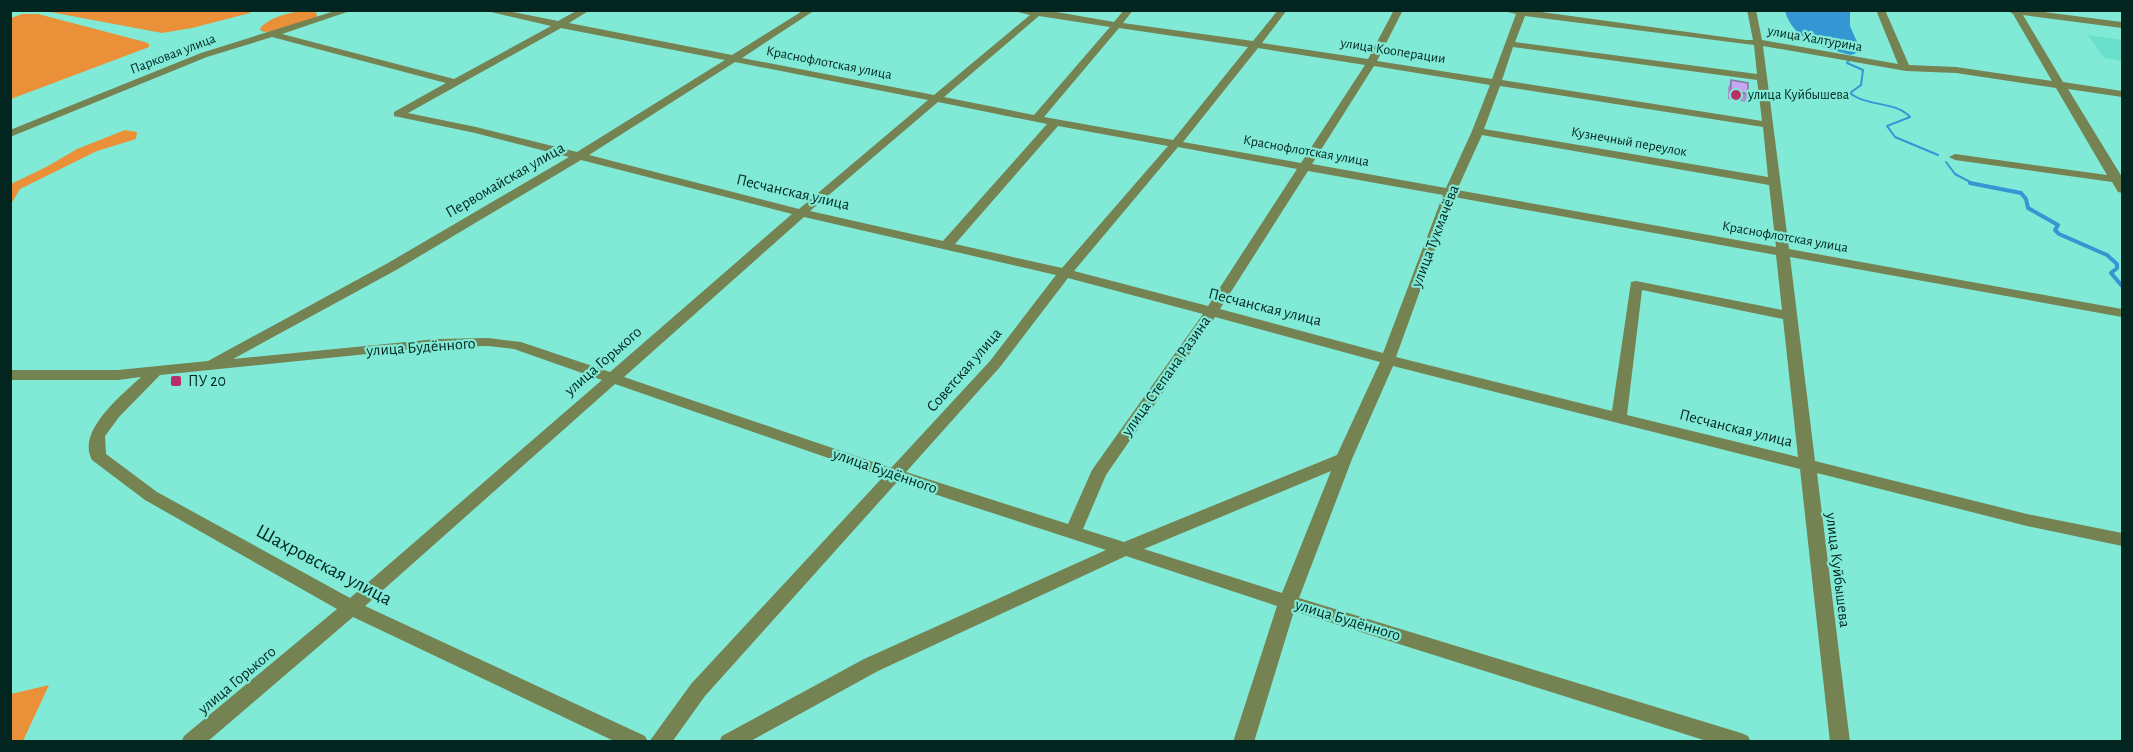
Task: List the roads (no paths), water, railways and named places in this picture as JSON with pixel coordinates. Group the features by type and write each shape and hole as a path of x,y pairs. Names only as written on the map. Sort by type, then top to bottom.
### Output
{"street":[{"name":"Парковая улица","path":"10,134 204,55 276,35 349,10"},
{"name":"Краснофлотская улица","path":"486,10 1055,122 1177,142 2122,313"},
{"path":"276,35 454,82 586,10"},
{"name":"Первомайская улица","path":"209,366 393,266 578,157 811,10"},
{"name":"улица Кооперации","path":"1014,10 1257,45 1768,125"},
{"path":"1037,118 1129,10"},
{"name":"Советская улица","path":"659,741 698,690 995,364 1065,273 1177,142 1283,10"},
{"name":"улица Степана Разина","path":"1073,532 1098,474 1211,312 1371,63 1399,10"},
{"name":"улица Халтурина","path":"1503,10 1746,43 1758,42 1906,68 1956,70 2122,94"},
{"name":"улица Куйбышева","path":"1752,10 1768,125 1840,741"},
{"path":"1880,10 1899,58 1906,68"},
{"path":"2012,11 2122,25"},
{"path":"2012,11 2120,182"},
{"name":"улица Горького","path":"190,741 351,608 801,213 1039,12"},
{"name":"улица Тукмачёва","path":"1243,741 1288,602 1344,459 1388,360 1450,192 1478,131 1522,12"},
{"path":"1511,44 1762,78"},
{"name":"Песчанская улица","path":"454,82 398,114 476,130 801,213 1065,273 1358,350 1388,360 2027,520 2122,540"},
{"path":"946,246 1055,122"},
{"name":"Кузнечный переулок","path":"1478,131 1774,182"},
{"path":"1955,157 2120,182"},
{"path":"1619,417 1636,285 1790,316"},
{"name":"улица Будённого","path":"10,375 118,375 436,343 488,342 516,345 895,475 1288,602 1741,741"},
{"name":"Шахровская улица","path":"156,371 113,413 97,436 98,456 151,496 351,608 638,741"},
{"path":"729,741 871,664 1125,549 1344,459"}],"water":[{"path":"1785,11 1850,11 1850,26 1861,51 1851,55 1820,46 1802,36 1795,29"}],"waterway":[{"path":"1849,59 1847,63 1863,70 1861,85 1850,93 1904,112 1910,117 1887,126 1895,137 1938,155"},
{"path":"1946,162 1955,174 1973,184"},
{"path":"1973,184 2021,193 2026,199 2028,208 2058,225 2055,230 2059,234 2107,255 2117,264 2117,268 2111,273 2122,286"}],"place":[{"name":"улица Куйбышева","path":"1736,95"},
{"name":"ПУ 20","path":"176,381"}]}
